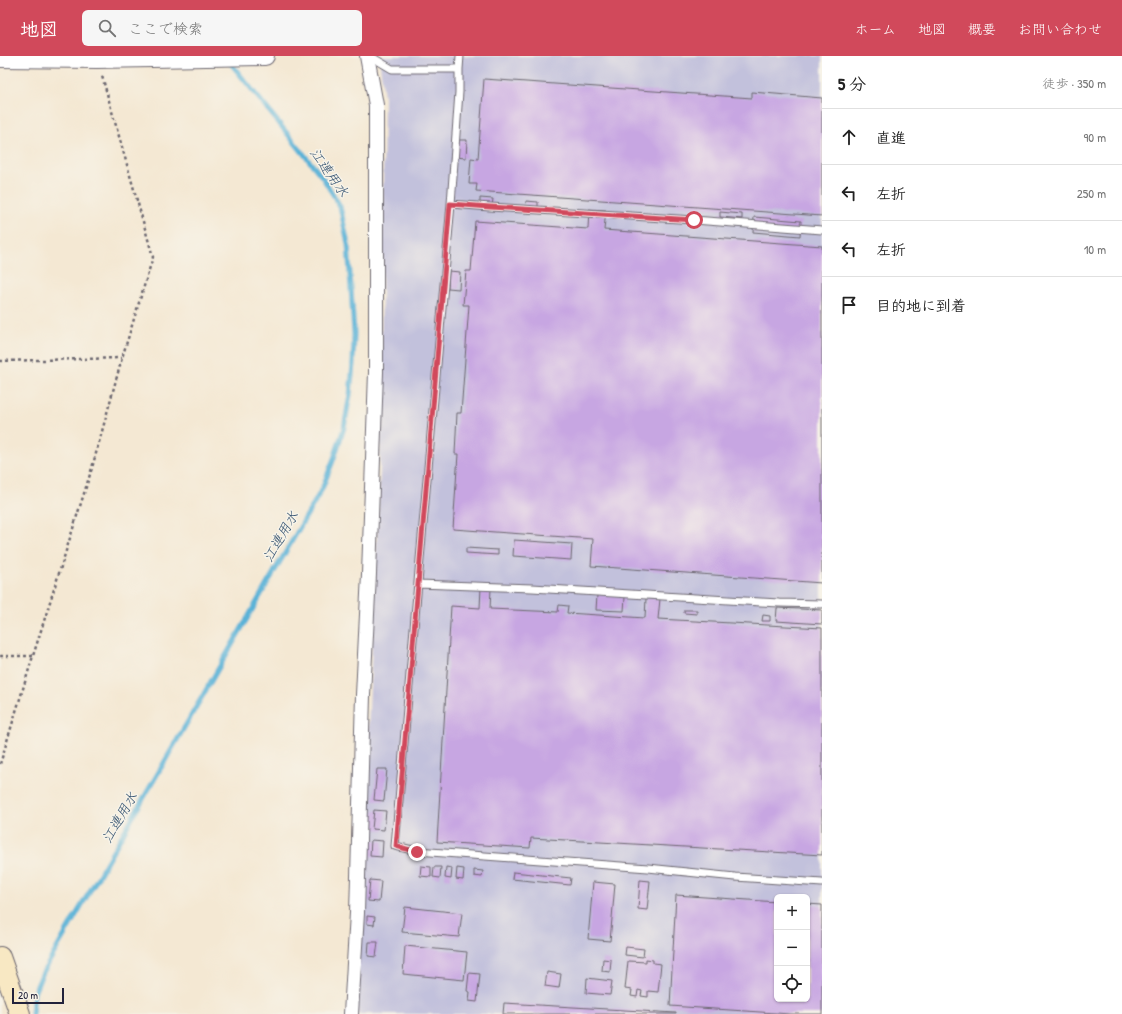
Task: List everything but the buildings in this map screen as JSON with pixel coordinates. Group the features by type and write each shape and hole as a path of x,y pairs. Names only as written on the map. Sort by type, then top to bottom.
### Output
{"main road":[{"path":"0,957 20,1014"}],"street":[{"path":"0,58 98,59 265,56"},
{"path":"352,1014 357,913 363,695 376,372 376,105 366,56"}],"lane":[{"path":"370,56 392,69 459,69"},
{"path":"460,56 459,92 450,204 396,846 417,852 648,868 735,877 822,883"},
{"path":"450,204 822,230"},
{"path":"418,584 532,588 779,603 822,604"}],"path":[{"path":"0,764 92,468 122,358 153,257 98,59"},
{"path":"0,361 122,358"},
{"path":"0,656 33,656"}],"shaded area":[{"path":"379,56 822,56 822,1014 355,1014 380,472 384,97"}],"waterway":[{"name":"江連用水","path":"32,1014 34,993 42,974 322,489 344,428 350,395 354,333 348,244 340,206 323,178 229,61"}],"route":[{"path":"417,852 396,846 450,204 694,220"}]}
